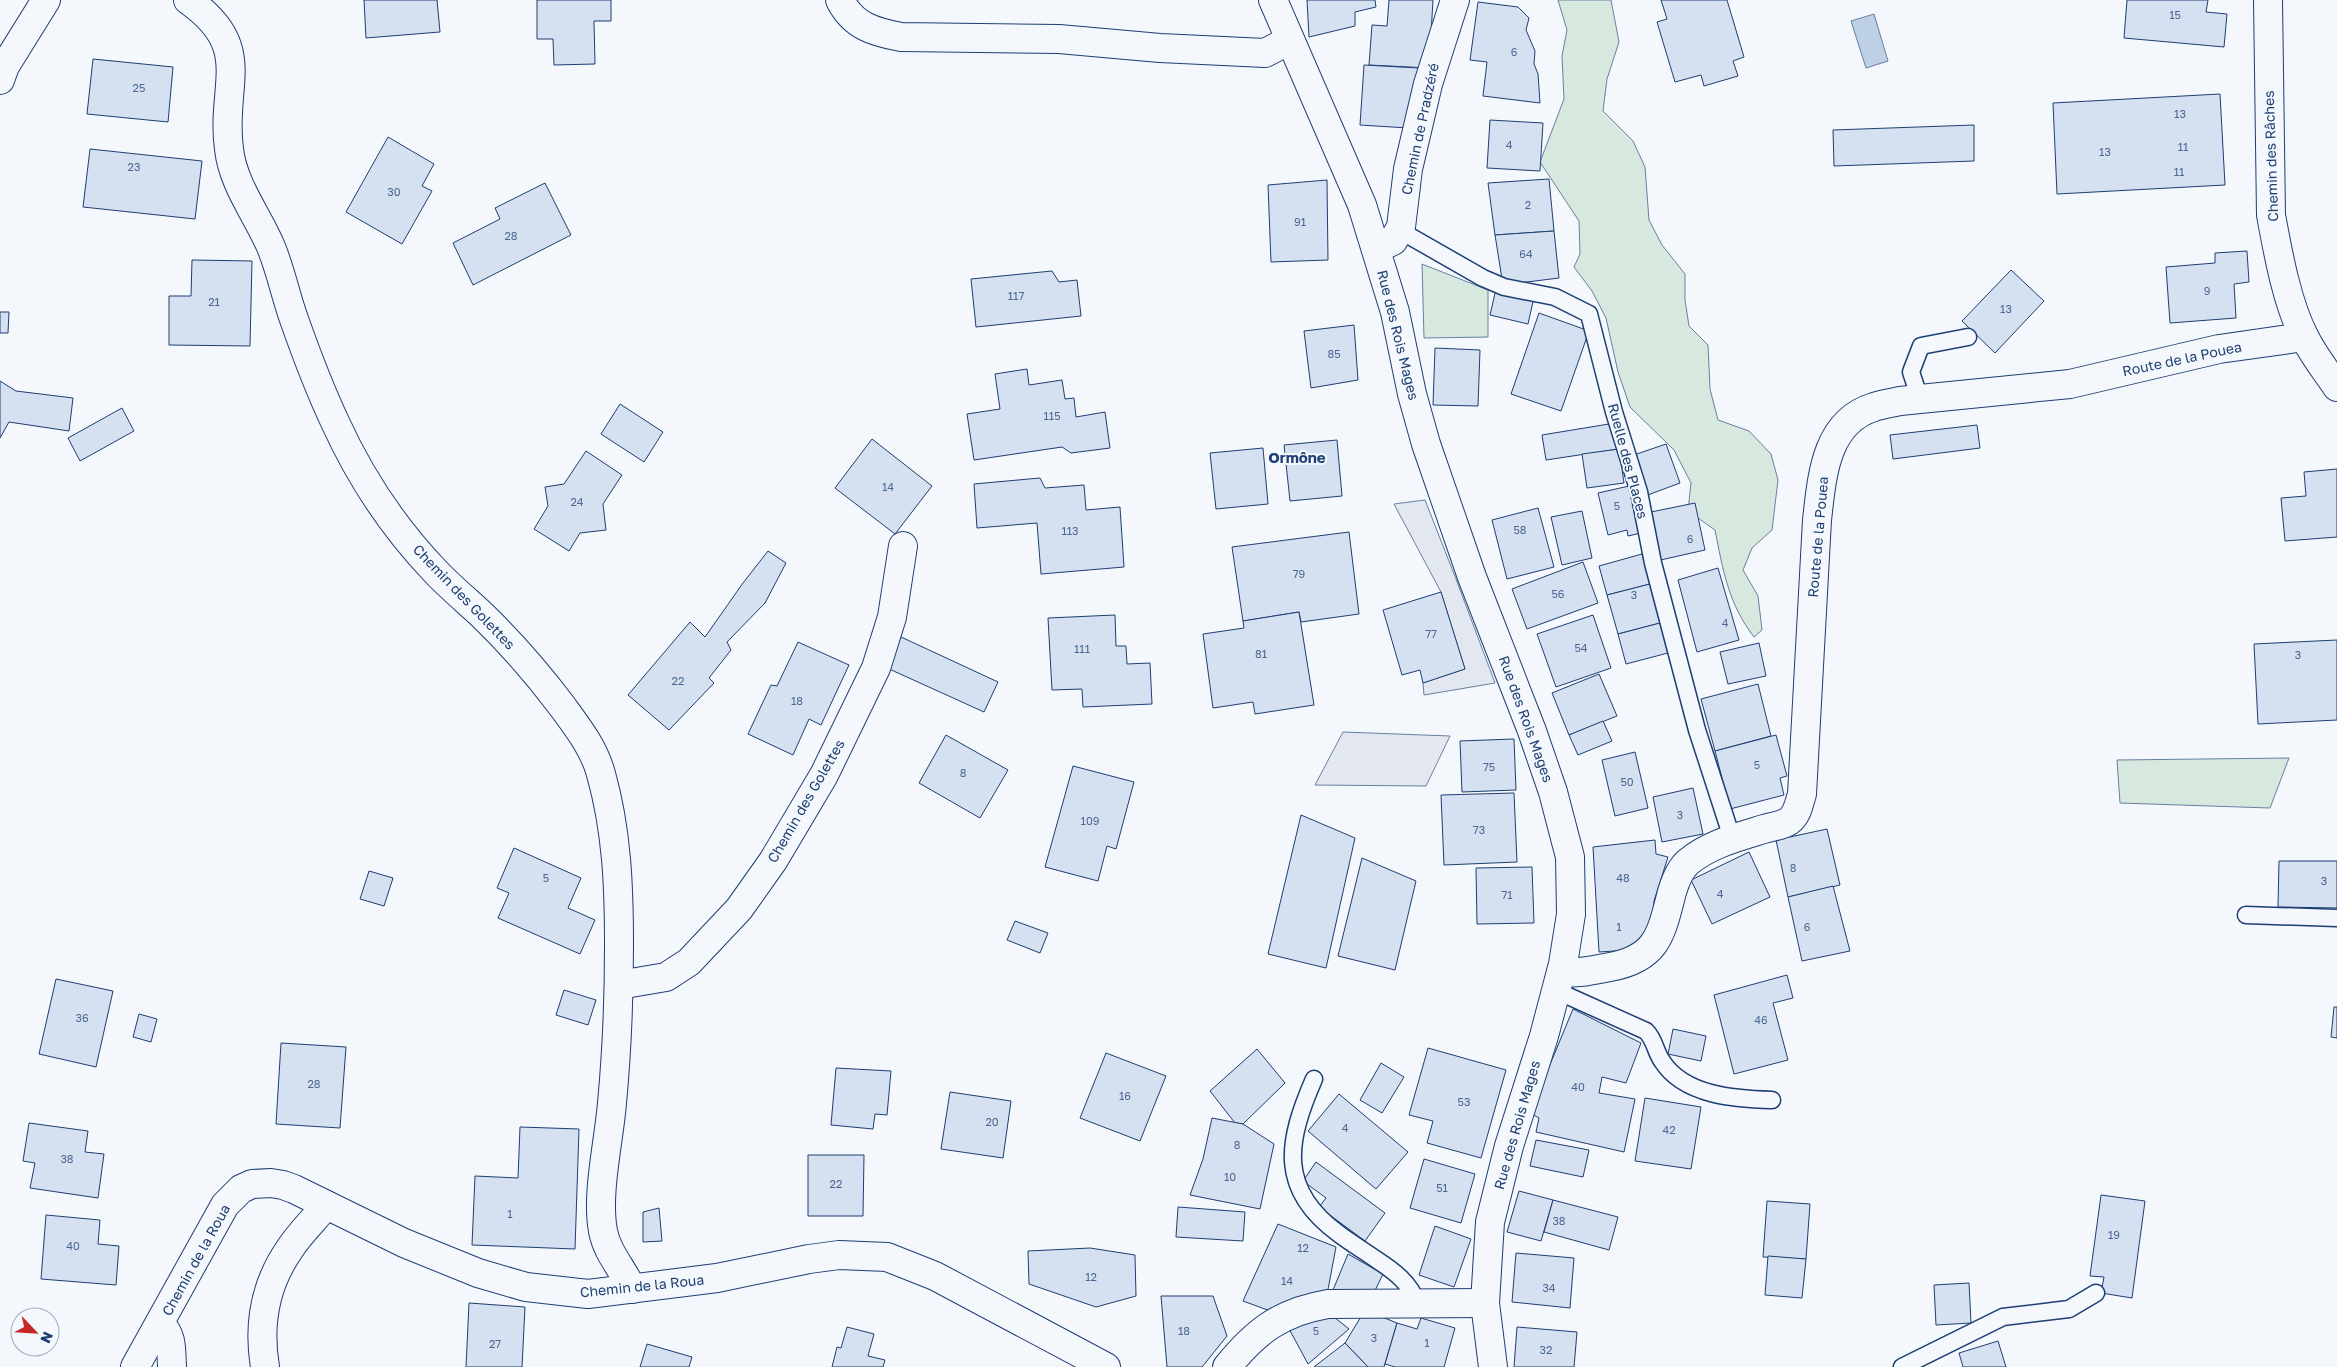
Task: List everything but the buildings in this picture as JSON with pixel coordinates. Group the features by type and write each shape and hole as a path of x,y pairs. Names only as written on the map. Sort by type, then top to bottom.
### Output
{"street":[{"path":"0,80 5,66 46,0"},
{"name":"Chemin des Golettes","path":"188,0 210,19 226,41 231,55 232,67 228,136 229,152 236,176 270,245 312,367 352,458 404,536 434,570 483,616 537,674 579,729 595,757 601,775 614,836 618,874 619,985 613,1094 602,1217 606,1241 632,1289"},
{"path":"840,0 845,10 858,24 875,32 900,37 1059,39 1160,48 1265,53 1290,40"},
{"name":"Rue des Rois Mages","path":"1273,0 1349,171 1395,312 1412,394 1426,444 1472,577 1532,731 1570,857 1572,896 1568,938 1559,982 1509,1146 1490,1222 1485,1303 1493,1367"},
{"name":"Chemin de Pradzéré","path":"1399,230 1403,220 1408,169 1428,84 1455,0"},
{"name":"Chemin des Râches","path":"2268,0 2272,215 2291,301 2304,337 2337,387"},
{"path":"1376,249 1393,242 1399,230"},
{"name":"Route de la Pouea","path":"1559,982 1574,974 1621,965 1636,959 1656,943 1662,930 1674,882 1686,864 1704,852 1732,838 1789,821 1797,811 1802,794 1817,520 1821,485 1831,446 1838,433 1852,418 1872,407 1920,399 2070,384 2219,349 2304,337"},
{"name":"Chemin des Golettes","path":"619,985 666,978 689,962 738,909 773,860 824,775 876,668 892,617 903,546"},
{"name":"Chemin de la Roua","path":"135,1367 222,1210 241,1189 252,1184 271,1183 294,1189 430,1254 478,1273 526,1287 588,1294 717,1278 809,1259 839,1255 887,1257 935,1276 1106,1367"},
{"path":"266,1367 262,1330 270,1285 289,1250 326,1205"},
{"path":"1226,1367 1245,1345 1266,1326 1313,1306 1328,1304 1485,1303"},
{"name":"Chemin de la Roua","path":"160,1324 170,1339 172,1367"}],"lane":[{"name":"Ruelle des Places","path":"1399,230 1497,284 1555,297 1589,314 1614,412 1639,492 1653,563 1698,730 1732,838"},
{"path":"1920,399 1911,372 1921,346 1968,337"},
{"path":"2246,915 2337,918"},
{"path":"1559,982 1646,1031 1655,1044 1662,1062 1692,1086 1741,1099 1772,1100"},
{"path":"1314,1079 1298,1119 1295,1137 1293,1164 1300,1193 1325,1223 1388,1267 1408,1285 1414,1292 1417,1304"},
{"path":"1902,1367 2003,1317 2069,1309 2096,1293"}],"shaded area":[{"path":"1558,0 1611,0 1619,42 1607,79 1603,111 1633,141 1645,167 1649,220 1662,245 1685,274 1685,300 1689,326 1708,345 1710,389 1718,420 1749,431 1771,454 1778,480 1772,530 1752,548 1743,570 1758,596 1762,630 1754,637 1732,599 1715,530 1688,511 1691,483 1674,450 1630,407 1618,372 1606,318 1592,291 1574,267 1580,254 1579,221 1540,162 1564,99 1562,56 1567,30"},
{"path":"1422,264 1488,290 1488,337 1424,338"},
{"path":"1425,500 1495,683 1424,695 1423,683 1465,669 1441,592 1394,504"},
{"path":"1343,732 1450,736 1426,786 1315,785"},
{"path":"2289,758 2270,808 2120,803 2117,760"}],"water":[{"path":"1874,14 1888,61 1866,68 1851,21"}],"district":[{"name":"Ormône","path":"1297,458"}]}
